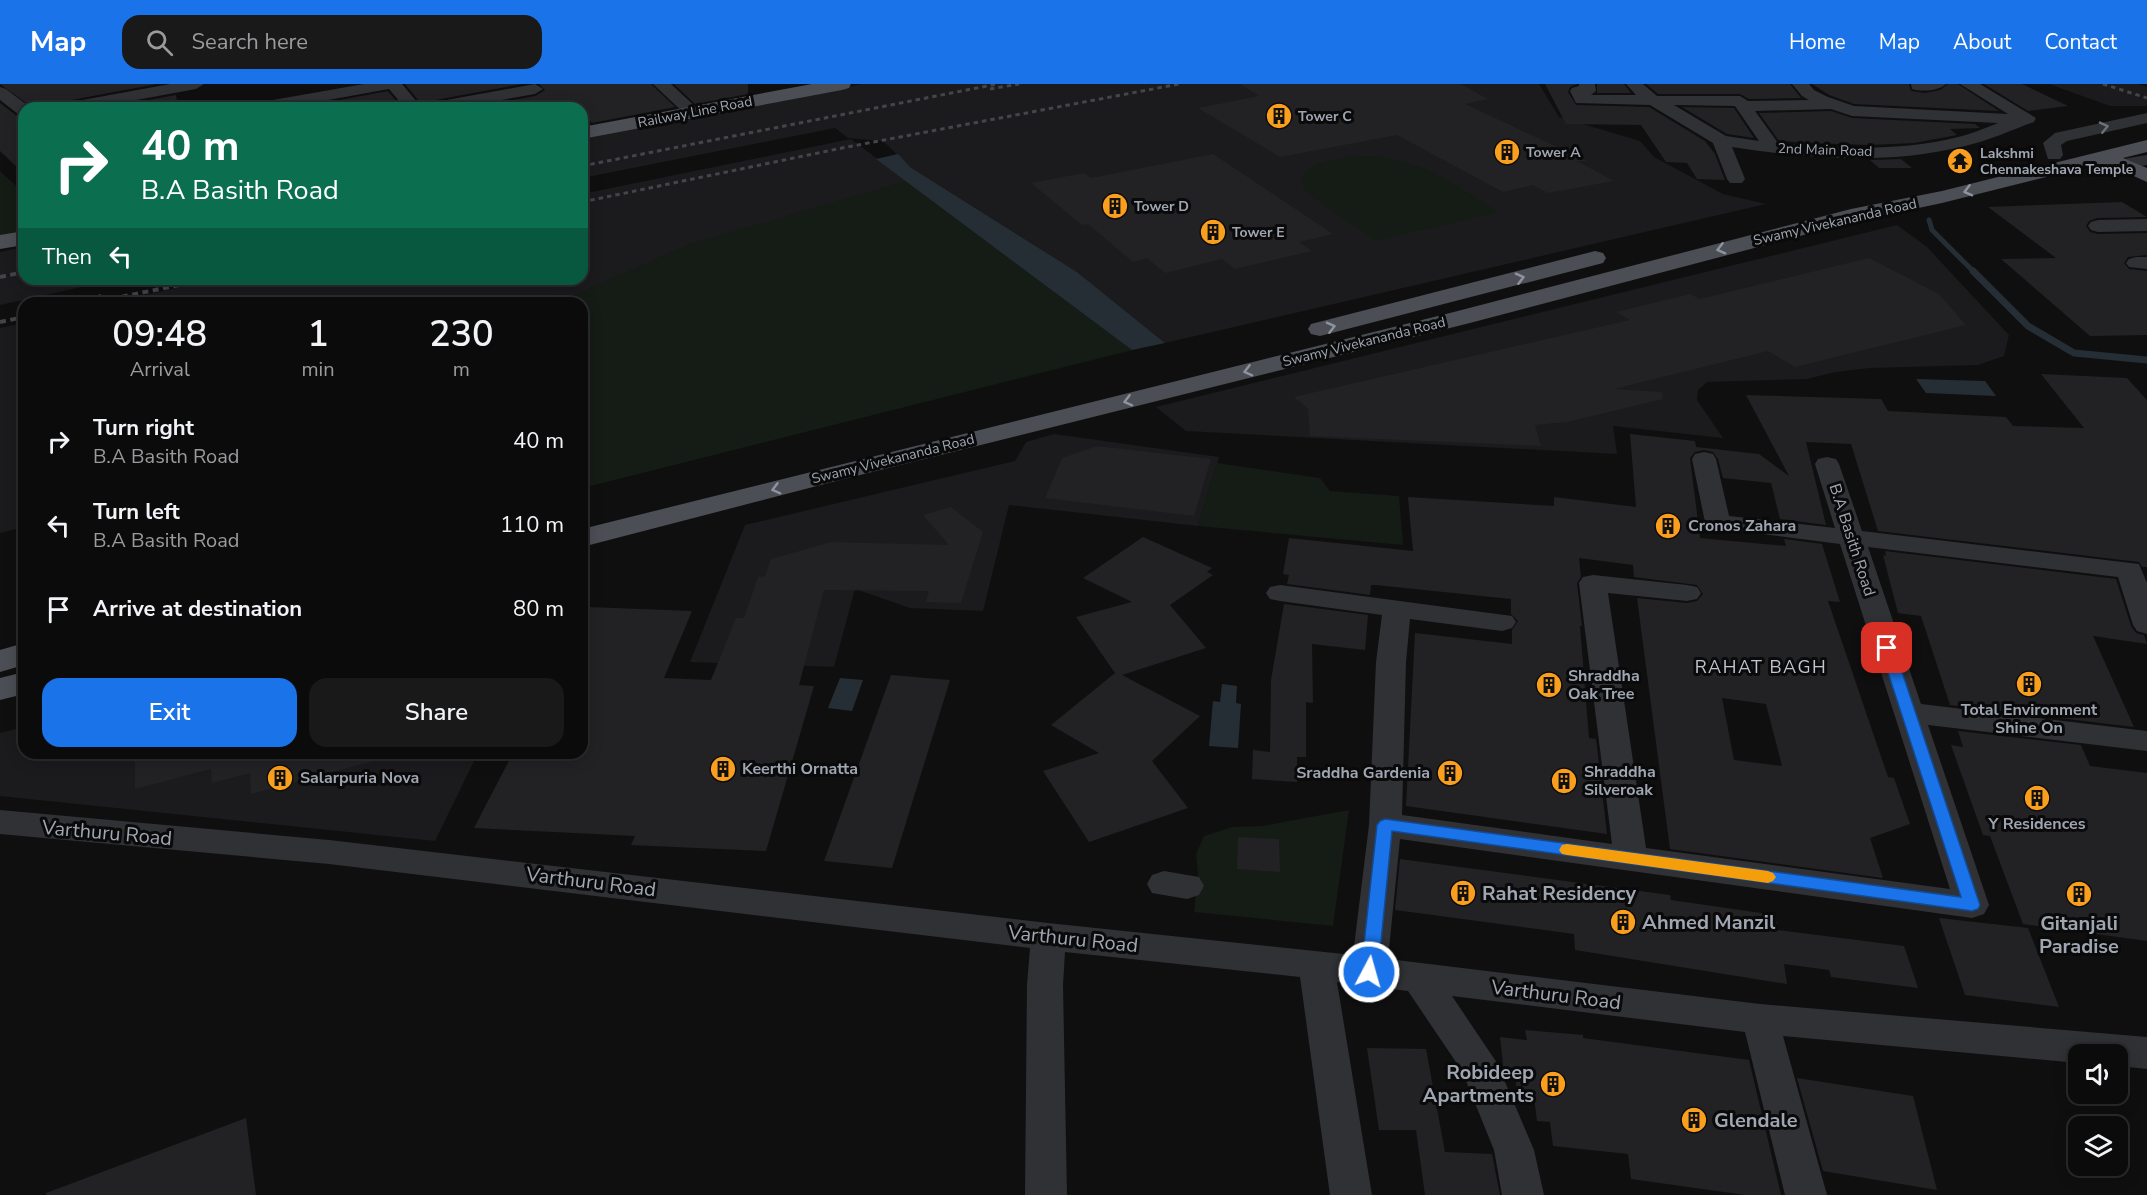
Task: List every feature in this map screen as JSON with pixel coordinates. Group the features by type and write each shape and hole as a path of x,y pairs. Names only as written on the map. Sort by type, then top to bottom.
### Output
{"main road":[{"name":"Railway Line Road","path":"588,132 842,84"},
{"name":"Swamy Vivekananda Road","path":"1662,241 2057,146 2147,135"},
{"name":"Swamy Vivekananda Road","path":"588,536 841,471 1458,319 1851,216 2110,161 2147,146"},
{"path":"2110,161 2147,176"},
{"path":"0,242 18,239"},
{"name":"Swamy Vivekananda Road","path":"588,515 1043,401 1618,253"},
{"path":"0,661 18,656"},
{"path":"0,689 18,684"}],"street":[{"path":"117,84 143,102"},
{"path":"97,102 196,84"},
{"path":"290,102 392,84 408,102"},
{"path":"661,84 693,112"},
{"path":"1587,84 1588,91 1578,91 1582,100 1740,101 1773,148"},
{"name":"2nd Main Road","path":"1634,84 1655,102 1721,140 1773,148 1827,152 1897,152 1962,142 2026,118"},
{"path":"1800,84 1808,93 1852,111 2026,118"},
{"path":"1918,86 1938,84"},
{"path":"1968,84 2026,118 2057,146 2147,118"},
{"path":"0,92 18,106"},
{"path":"470,102 537,92"},
{"path":"1743,106 1834,104"},
{"path":"1721,140 1736,179"},
{"path":"2110,161 2147,160"},
{"path":"2098,226 2147,225"},
{"path":"1704,459 1718,522 2129,570 2147,626"},
{"name":"B.A Basith Road","path":"1385,825 1972,905 1827,464"},
{"path":"1631,858 1593,584 1687,594"},
{"path":"1280,594 1502,622"},
{"path":"1369,972 1385,825 1391,662 1397,609"},
{"path":"1909,713 2147,741"},
{"name":"Varthuru Road","path":"0,822 329,852 1048,937 1316,965 1760,1019 2147,1053"},
{"path":"1046,1195 1045,985 1048,937"},
{"path":"1316,965 1351,1195"},
{"path":"1419,978 1478,1063 1514,1150 1523,1195"},
{"path":"1760,1019 1806,1195"}],"shaded area":[{"path":"862,84 1539,84 1559,117 1640,141 1654,157 1723,194 1766,204 1165,343 1077,272 910,167 883,141 848,138 835,128 588,177 588,137"},
{"path":"2049,84 2138,84 2147,87 2147,106 2110,106"},
{"path":"851,139 1132,350 588,486 588,297 137,297 188,285 588,285 588,193"},
{"path":"898,154 910,167 1077,272 1165,343 1132,350 876,159"},
{"path":"1372,156 1409,163 1439,175 1498,212 1375,241 1306,192 1302,181 1305,172 1324,162"},
{"path":"0,171 18,188 18,233 0,236"},
{"path":"906,181 1132,350 588,486 588,297 570,297 690,244"},
{"path":"1897,225 1927,247 2009,335 2004,356 1978,365 1870,368 1835,372 1807,379 1707,382 1698,390 1697,400 1723,438 1613,426 1617,454 1186,431 1156,407"},
{"path":"18,248 18,285 90,285 36,297 18,297 18,301 0,305 0,252"},
{"path":"18,324 18,528 0,533 0,328"},
{"path":"1916,379 1985,381 1996,396 1926,393"},
{"path":"1054,434 1219,457 1198,526 1009,505 983,611 910,608 855,589 834,667 690,662 745,525 1015,461 1026,442"},
{"path":"1217,463 1320,478 1330,491 1399,496 1403,545 1198,526"},
{"path":"840,678 863,680 852,711 828,708"},
{"path":"1222,684 1237,686 1236,703 1241,704 1238,748 1209,746 1213,701 1220,702"},
{"path":"18,728 18,759 475,759 435,841 0,796 0,733"},
{"path":"1349,810 1333,926 1194,912 1198,874 1196,854 1204,836 1232,827 1262,826"}],"building":[{"path":"0,84 157,84 65,102 25,102"},
{"path":"405,84 522,84 428,102 420,102"},
{"path":"539,84 651,84 675,107 592,123 588,119 588,102 503,102 535,96 545,90"},
{"path":"674,84 748,84 748,94 695,104"},
{"path":"1240,84 1461,84 1488,99 1465,104 1587,161 1577,161 1614,181 1548,193 1533,185 1503,192 1397,135 1280,157 1198,108 1259,96"},
{"path":"1545,84 1577,84 1570,87 1568,92 1576,105 1649,107 1705,141 1715,154 1725,180 1697,179 1687,163 1666,162 1641,125 1566,124"},
{"path":"1597,84 1624,84 1631,93 1597,93"},
{"path":"1646,84 1790,84 1801,98 1749,99 1740,94 1658,94"},
{"path":"1812,84 1909,84 1911,91 1925,93 1940,90 1948,84 1958,84 1999,111 1854,104 1829,95"},
{"path":"1984,84 2022,84 2068,106 2028,111"},
{"path":"388,91 397,102 329,102"},
{"path":"176,95 177,102 138,102"},
{"path":"0,103 18,116 18,168 0,151"},
{"path":"1682,107 1734,108 1754,138 1727,134"},
{"path":"1831,111 1852,118 1975,124 1980,128 1950,129 1957,135 1914,143 1869,145 1779,141 1759,113"},
{"path":"1213,154 1333,234 1299,242 1312,251 1235,269 1222,259 1165,273 1147,258 1133,262 1088,224 1082,225 1031,183 1084,173 1091,178"},
{"path":"1901,159 1912,168 1879,168 1870,160"},
{"path":"2122,202 2147,217 2097,218 2089,221 2086,226 2090,232 2098,234 2147,233 2147,255 2128,257 2124,263 2129,269 2147,271 2147,335 2090,336 2001,259 2056,258 1988,207"},
{"path":"1869,258 1939,294 1966,325 1795,367 1768,351 1614,389 1662,392 1663,399 1567,422 1535,425 1541,446 1310,436 1308,409 1294,397 1630,320 1616,312 1690,294 1700,299"},
{"path":"2041,374 2127,378 2147,400 2147,567 2142,567 2139,562 1878,531 1851,444 1806,442 1826,525 1780,519 1771,483 1723,478 1718,459 1713,452 1704,450 1695,452 1690,458 1700,538 1786,546 1784,539 1822,544 1840,602 1828,601 1888,777 1894,778 1910,824 1870,838 1883,878 1670,849 1637,598 1687,603 1697,601 1703,594 1697,585 1634,577 1633,565 1579,558 1581,577 1577,583 1589,738 1596,739 1607,834 1406,806 1415,633 1512,644 1512,630 1518,621 1511,614 1511,599 1376,585 1371,585 1370,595 1287,584 1289,575 1283,574 1289,538 1413,551 1408,497 1554,506 1554,497 1636,507 1630,434 1695,441 1696,447 1759,454 1789,476 1746,395 1881,399 1888,411 2006,417 2013,426 2084,428","holes":["1722,698 1766,704 1782,766 1734,760"]},
{"path":"1097,446 1211,459 1194,516 1045,498 1062,458"},
{"path":"951,507 983,532 961,603 926,602 929,591 824,590 799,685 814,686 766,851 631,845 635,836 474,828 510,759 588,759 589,607 692,611 664,678 711,680 736,618 744,618 758,577 765,576 771,559 831,542 949,545 923,515"},
{"path":"1143,537 1212,568 1207,572 1213,575 1170,605 1206,648 1122,675 1200,716 1152,761 1188,808 1089,842 1043,771 1099,753 1051,725 1115,673 1076,617 1132,602 1083,578"},
{"path":"1885,551 2116,579 2131,626 2136,633 2144,635 2147,644 2093,636 2134,727 1950,705 1921,616 1898,613 1883,555 1886,556"},
{"path":"1284,604 1368,615 1365,650 1312,644 1313,703 1306,702 1306,757 1297,757 1297,782 1252,779 1253,750 1270,752 1271,680"},
{"path":"891,675 950,680 892,868 824,861"},
{"path":"1958,731 2081,745 2090,766 2147,773 2147,941 2023,924 1990,836 1983,835 1951,745 1963,747"},
{"name":"Salarpuria Nova","path":"135,759 377,760 251,794 250,773 212,783 211,769 135,789"},
{"path":"1238,837 1279,839 1280,872 1237,869"},
{"path":"1400,859 1670,895 1671,900 1775,915 1778,930 1904,946 1918,988 1831,977 1829,970 1784,964 1787,984 1575,950 1574,934 1395,910"},
{"path":"1939,918 2028,928 2059,1007 1965,995"},
{"name":"Glendale","path":"1525,1030 1583,1035 1583,1038 1749,1060 1781,1195 1745,1195 1631,1179 1628,1154 1553,1146 1550,1122 1537,1121 1534,1097 1517,1095 1515,1074 1504,1073 1500,1037 1527,1040"},
{"path":"1367,1048 1426,1049 1445,1152 1492,1154 1500,1195 1425,1195 1416,1130 1379,1130"},
{"path":"1797,1078 1913,1096 1937,1190 1823,1171"},
{"path":"246,1118 256,1195 46,1195 46,1193"}],"waterway":[{"path":"1929,220 1932,230 2028,326 2074,353 2147,360"}],"railway":[{"path":"588,165 997,84"},
{"path":"990,89 1019,84"},
{"path":"588,201 842,148 1179,84"},
{"path":"2103,84 2147,98"},
{"path":"0,277 18,273"},
{"path":"120,297 180,285"},
{"path":"96,297 101,296"},
{"path":"0,322 18,318"}],"slow traffic":[{"path":"1567,850 1768,877"}],"place":[{"name":"Tower C","path":"1279,116"},
{"name":"Tower A","path":"1507,152"},
{"name":"Lakshmi Chennakeshava Temple","path":"1960,161"},
{"name":"Tower D","path":"1115,206"},
{"name":"Tower E","path":"1213,232"},
{"name":"Cronos Zahara","path":"1668,526"},
{"name":"Total Environment Shine On","path":"2029,684"},
{"name":"Shraddha Oak Tree","path":"1549,685"},
{"name":"Keerthi Ornatta","path":"723,769"},
{"name":"Sraddha Gardenia","path":"1450,773"},
{"name":"Salarpuria Nova","path":"280,778"},
{"name":"Shraddha Silveroak","path":"1564,781"},
{"name":"Y Residences","path":"2037,798"},
{"name":"Rahat Residency","path":"1463,893"},
{"name":"Gitanjali Paradise","path":"2079,894"},
{"name":"Ahmed Manzil","path":"1623,922"},
{"name":"Robideep Apartments","path":"1553,1084"},
{"name":"Glendale","path":"1694,1120"}],"district":[{"name":"RAHAT BAGH","path":"1761,667"}],"route":[{"path":"1369,972 1385,825 1972,905 1887,648"}]}
